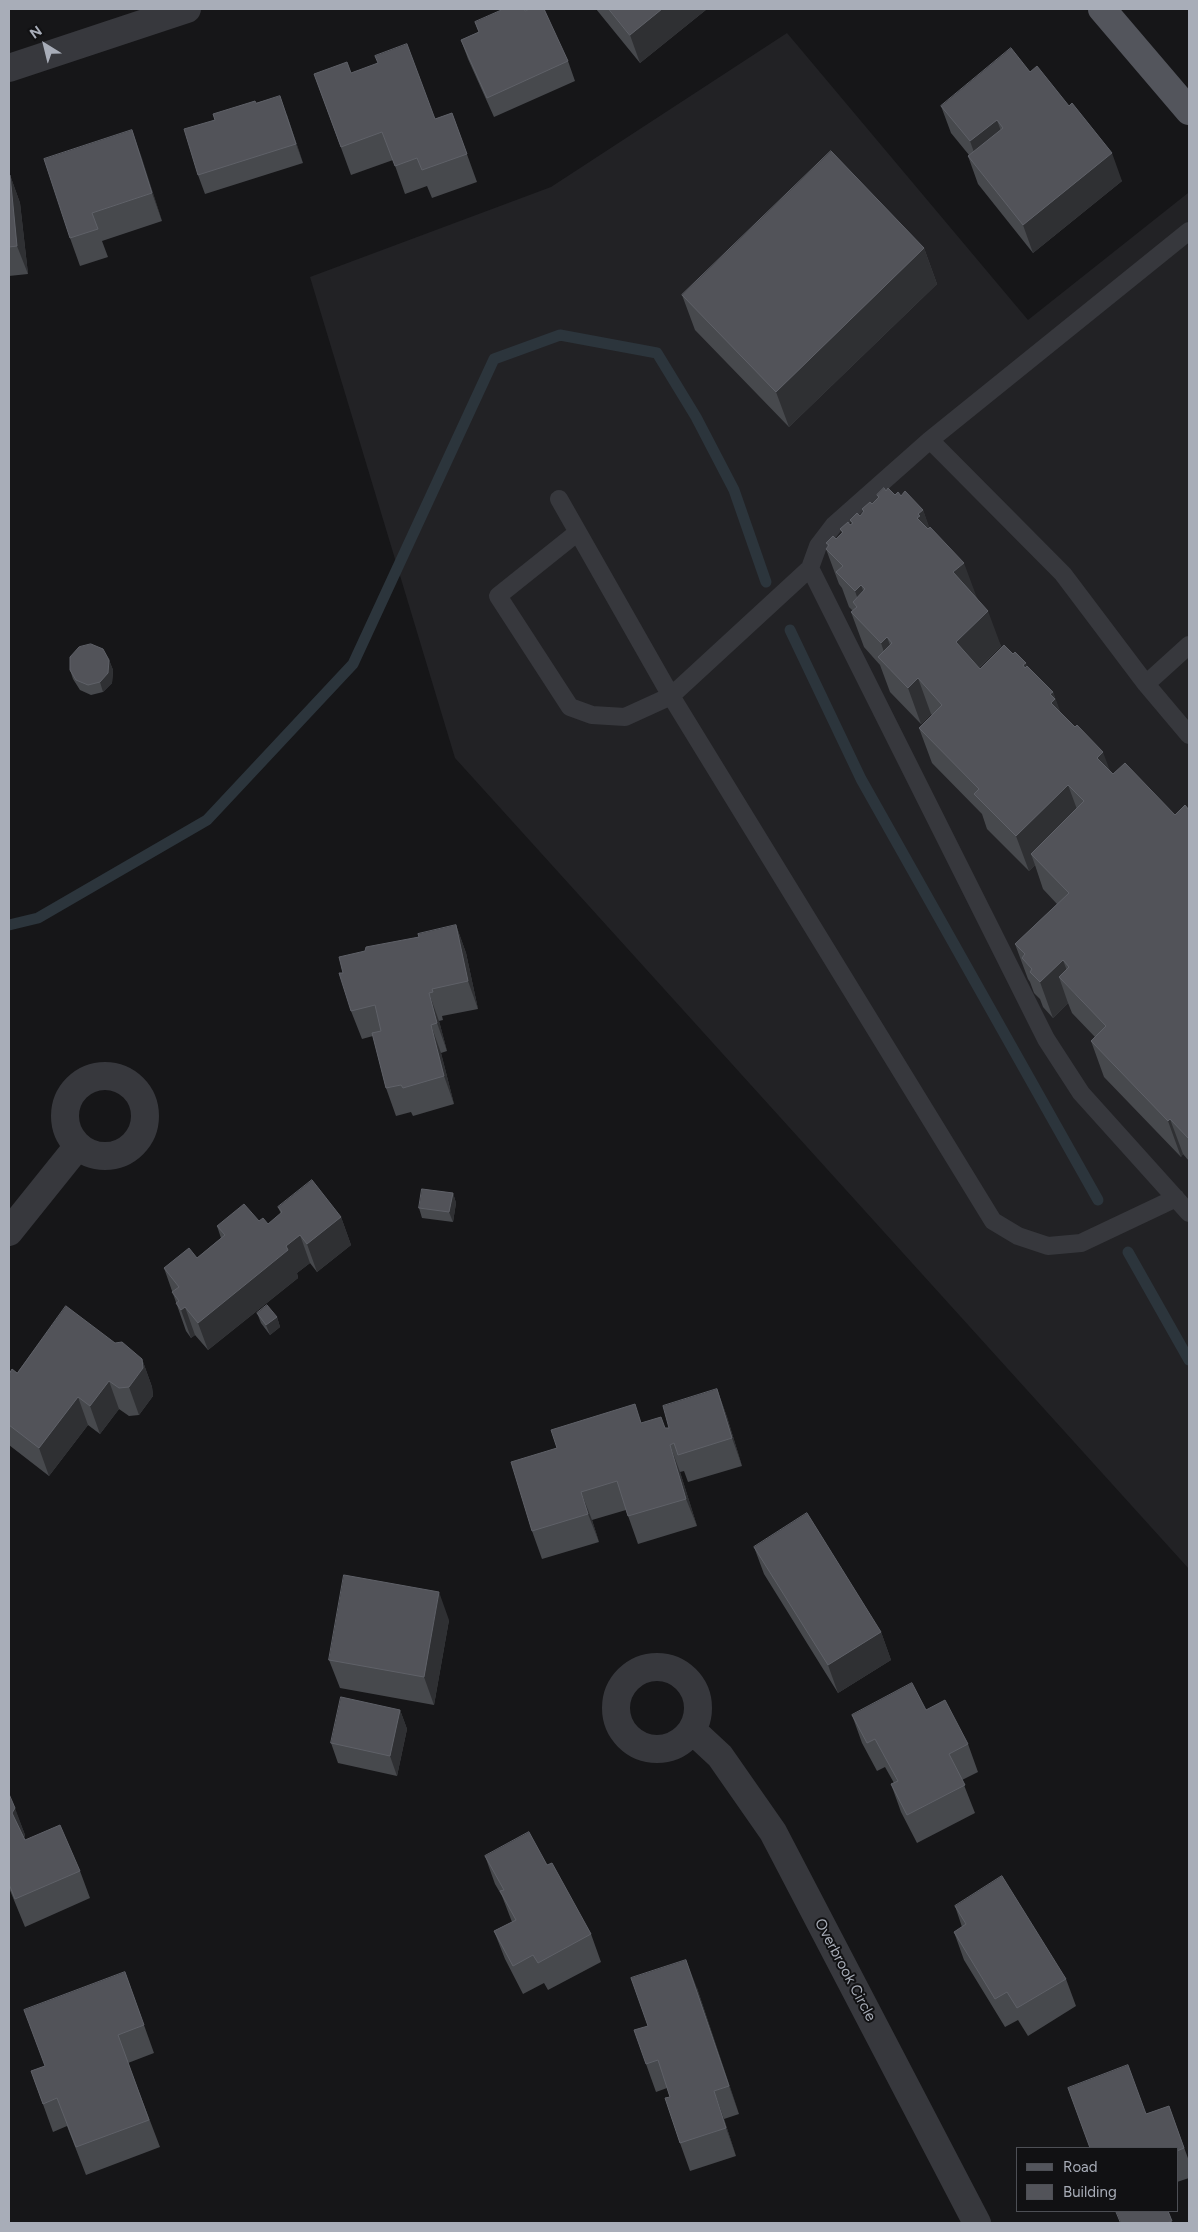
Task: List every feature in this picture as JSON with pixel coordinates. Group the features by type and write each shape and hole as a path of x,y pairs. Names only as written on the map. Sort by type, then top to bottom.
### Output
{"main road":[{"path":"1102,9 1188,107"}],"street":[{"path":"9,68 187,9"},
{"path":"9,1232 78,1146"},
{"name":"Overbrook Circle","path":"692,1730 720,1756 773,1832 977,2223"}],"lane":[{"path":"578,532 498,596 570,707 592,714 625,717 671,696 810,568 818,546 834,525 930,440 1187,238"},
{"path":"930,440 1063,574 1146,684 1189,735"},
{"path":"559,499 671,696 993,1221 1018,1236 1048,1246 1081,1243 1176,1198"},
{"path":"810,568 1046,1039 1081,1093 1189,1213"},
{"path":"1146,684 1189,645"}],"shaded area":[{"path":"787,33 1028,320 1189,194 1189,1569 455,758 310,277 551,187"}],"building":[{"path":"504,9 524,9 525,11 529,9 544,9 568,61 487,98 461,40 479,32 475,22"},
{"path":"609,9 662,9 630,35"},
{"path":"407,44 435,119 452,113 467,154 422,170 417,158 395,166 382,132 341,147 314,74 347,62 351,73 378,63 375,56"},
{"path":"1011,48 1030,72 1037,66 1069,106 1072,103 1112,153 1023,225 968,156 1003,128 997,120 970,141 941,106"},
{"path":"280,96 296,144 198,175 184,129 215,120 213,114 255,101 256,103"},
{"path":"132,130 152,193 92,213 98,229 70,238 44,159"},
{"path":"831,151 924,248 776,392 682,295"},
{"path":"9,175 17,246 9,247"},
{"path":"884,488 886,491 888,488 895,495 898,492 901,496 905,491 923,510 918,514 920,516 917,518 928,529 930,527 964,563 953,572 988,611 956,642 980,669 1004,645 1013,654 1015,652 1026,663 1023,665 1025,668 1027,666 1053,692 1050,694 1055,699 1051,703 1075,727 1077,725 1103,752 1097,758 1113,774 1125,763 1175,815 1185,805 1189,810 1189,1139 1170,1119 1168,1121 1091,1041 1106,1026 1059,977 1069,967 1063,960 1040,982 1030,972 1032,969 1022,958 1025,954 1015,944 1069,893 1031,854 1084,801 1068,785 1016,836 974,794 979,789 919,728 942,705 918,678 908,688 878,657 892,643 887,637 881,643 851,612 857,607 853,602 865,589 861,585 855,591 836,572 843,566 826,549 829,545 826,543 833,536 836,539 843,532 840,529 848,522 850,525 853,523 850,520 857,513 860,516 864,511 862,509 870,502 872,504"},
{"path":"91,644 103,649 109,660 108,673 100,682 88,685 76,680 70,670 70,657 79,647"},
{"path":"456,925 468,981 432,989 433,992 429,993 437,1023 431,1025 444,1076 403,1088 401,1085 386,1088 372,1033 381,1031 375,1005 351,1011 339,973 343,973 339,957 365,951 366,947 419,937 418,934"},
{"path":"312,1180 341,1217 307,1244 300,1235 286,1246 288,1250 198,1323 185,1307 181,1310 176,1303 179,1301 172,1292 179,1287 164,1268 189,1248 197,1258 225,1235 217,1226 244,1204 259,1221 263,1218 268,1224 282,1212 278,1207"},
{"path":"422,1189 453,1193 449,1212 419,1208"},
{"path":"267,1305 277,1317 266,1325 257,1313"},
{"path":"66,1306 115,1343 122,1342 142,1359 143,1368 129,1387 119,1388 109,1381 90,1406 78,1397 39,1448 9,1425 9,1374 12,1369 17,1373"},
{"path":"717,1389 732,1438 678,1455 674,1443 670,1445 686,1499 628,1516 617,1481 581,1492 588,1514 532,1531 511,1462 557,1448 551,1430 635,1404 641,1423 661,1417 665,1428 669,1428 663,1406"},
{"path":"807,1513 881,1632 828,1665 754,1547"},
{"path":"344,1575 439,1592 424,1677 329,1660"},
{"path":"912,1683 926,1710 945,1700 968,1744 949,1754 965,1785 907,1815 891,1784 898,1781 875,1739 867,1743 852,1715"},
{"path":"341,1697 400,1710 390,1756 331,1743"},
{"path":"9,1794 15,1808 12,1813 25,1840 60,1825 80,1871 15,1899 9,1884"},
{"path":"529,1832 547,1865 552,1863 591,1934 538,1963 533,1955 513,1966 494,1931 516,1920 500,1891 504,1890 485,1856"},
{"path":"1002,1876 1066,1979 1017,2008 1007,1992 995,1999 954,1932 966,1924 955,1906"},
{"path":"686,1960 729,2086 714,2091 726,2128 680,2143 665,2098 670,2097 658,2060 646,2064 634,2030 648,2026 631,1978"},
{"path":"125,1972 144,2025 118,2035 149,2120 76,2147 57,2098 43,2104 31,2071 45,2066 24,2010"},
{"path":"1128,2065 1146,2114 1169,2106 1184,2148 1178,2151 1178,2147 1090,2147 1068,2088"},
{"path":"1116,2212 1168,2212 1172,2221 1167,2223 1121,2223"}],"waterway":[{"path":"9,925 38,918 207,820 353,664 494,359 560,335 657,353 696,417 734,490 766,582"},
{"path":"790,630 861,779 1098,1200"},
{"path":"1128,1252 1189,1360"}]}
